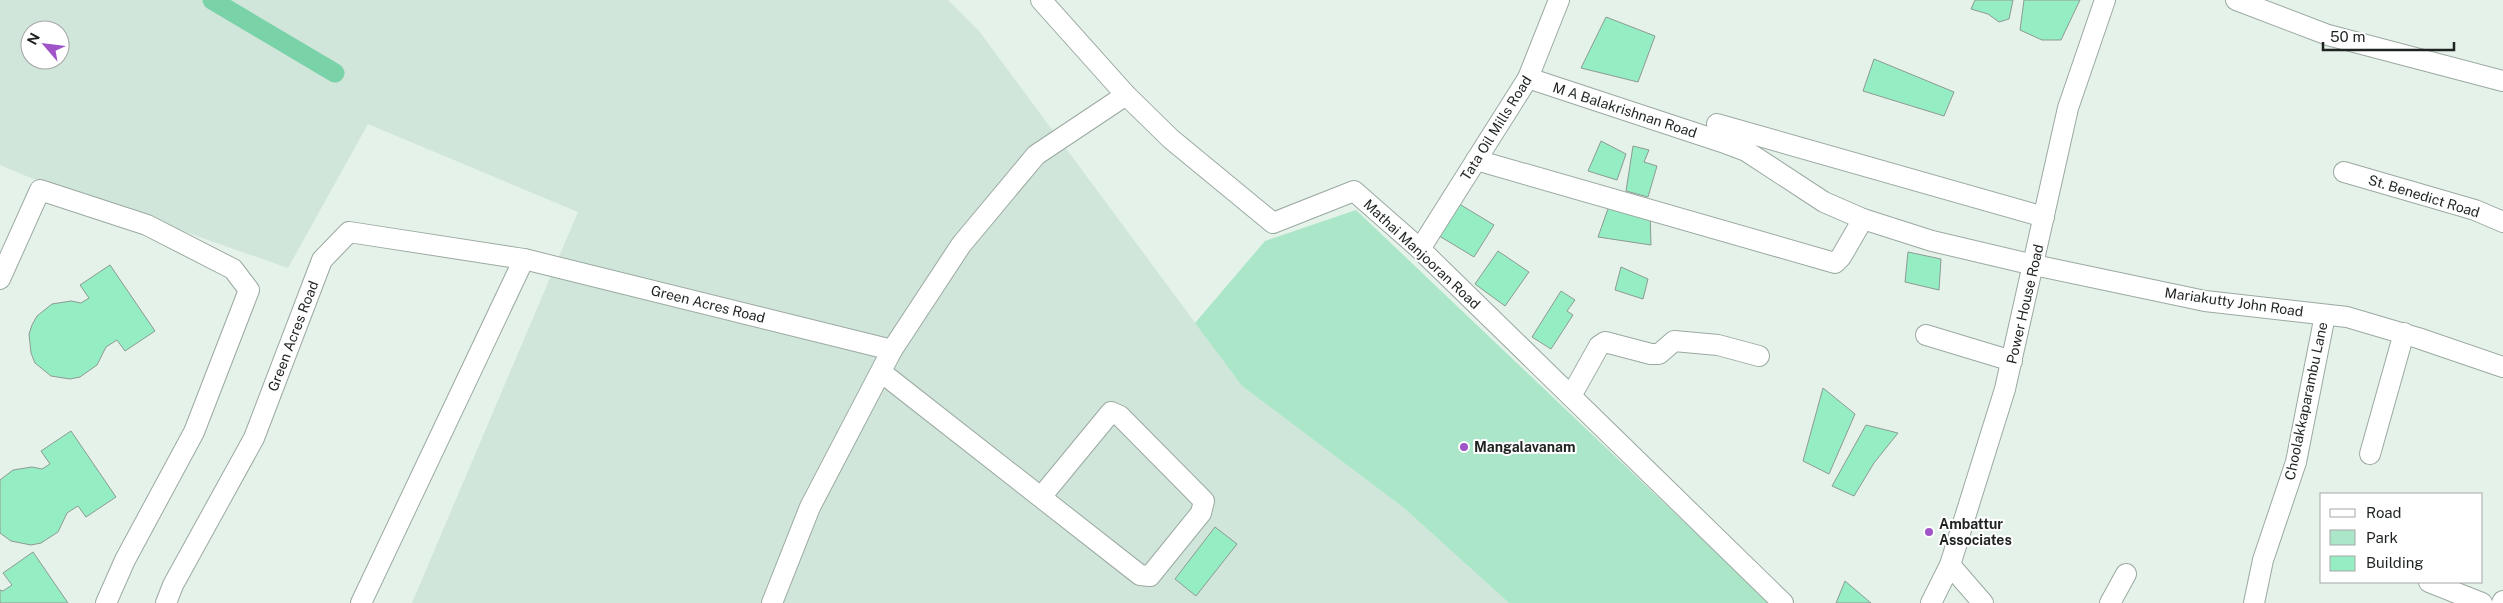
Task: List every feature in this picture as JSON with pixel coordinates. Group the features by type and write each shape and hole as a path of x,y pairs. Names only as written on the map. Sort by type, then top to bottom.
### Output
{"street":[{"name":"Mathai Manjooran Road","path":"1041,0 1126,95 1171,139 1273,223 1354,191 1420,249 1783,603"},
{"name":"Tata Oil Mills Road","path":"1420,249 1528,78 1559,0"},
{"name":"Power House Road","path":"1931,603 1950,565 2005,389 2068,108 2105,0"},
{"path":"2236,0 2328,36 2503,81"},
{"name":"M A Balakrishnan Road","path":"1528,78 1720,133"},
{"path":"772,603 810,508 892,350 960,245 1036,155 1126,95"},
{"path":"1720,133 2044,217"},
{"name":"Mariakutty John Road","path":"1720,133 1824,202 1863,219 1932,241 2034,265 2205,301 2347,317 2404,333 2503,367"},
{"path":"1476,160 1835,264 1863,219"},
{"name":"St. Benedict Road","path":"2344,172 2475,210 2503,222"},
{"path":"0,279 40,190 147,225 234,269 249,290 194,432 125,560 106,603"},
{"name":"Green Acres Road","path":"166,603 173,586 254,438 322,260 349,232 524,258 892,350"},
{"path":"361,603 524,258"},
{"name":"Choolakkaparambu Lane","path":"2254,603 2263,560 2296,462 2325,315"},
{"path":"2370,454 2404,333"},
{"path":"1926,335 2012,360"},
{"path":"1571,396 1599,346 1605,342 1651,354 1659,354 1674,341 1718,345 1759,356"},
{"path":"881,372 1140,575 1150,576 1201,513 1204,502 1120,416 1111,412 1041,497"},
{"path":"1950,565 1983,603"},
{"path":"2110,603 2126,574"},
{"path":"2432,583 2482,603"}],"shaded area":[{"path":"0,0 948,0 979,31 1242,386 1404,508 1509,603 412,603 578,212 368,124 288,268 31,178 0,165"}],"green space":[{"name":"Mangalavanam","path":"1356,210 1768,603 1509,603 1404,508 1242,386 1195,323 1265,241"}],"building":[{"path":"1975,0 2013,0 2009,19 1999,22 1988,14 1971,9"},
{"path":"2024,0 2080,0 2061,40 2042,40 2020,30"},
{"path":"1606,17 1655,36 1638,82 1581,68"},
{"path":"1874,59 1954,92 1944,116 1863,91"},
{"path":"1601,141 1626,154 1617,180 1588,171"},
{"path":"1633,146 1649,150 1644,162 1657,166 1648,197 1626,191"},
{"path":"1456,202 1494,225 1474,257 1436,234"},
{"path":"1610,203 1650,213 1651,245 1598,237"},
{"path":"1498,251 1529,272 1505,306 1475,284"},
{"path":"1908,252 1941,259 1939,290 1905,282"},
{"path":"110,265 155,331 125,351 117,340 106,347 97,365 80,377 70,379 51,376 35,363 31,353 29,334 32,325 37,316 52,304 71,301 81,303 89,298 80,285"},
{"path":"1621,267 1648,279 1643,299 1615,290"},
{"path":"1561,291 1575,300 1567,311 1573,315 1551,349 1532,337"},
{"path":"1823,388 1855,414 1829,474 1803,461"},
{"path":"1866,425 1898,433 1874,463 1854,496 1832,486"},
{"path":"71,431 116,497 86,517 78,506 67,513 58,532 41,543 31,545 11,541 0,533 0,480 13,470 32,467 42,469 50,464 41,451"},
{"path":"1215,527 1237,544 1196,596 1175,579"},
{"path":"33,552 68,603 0,603 0,590 3,591 12,585 3,573"},
{"path":"1845,581 1871,603 1836,603"}],"waterway":[{"path":"212,0 335,73"}],"place":[{"name":"Mangalavanam","path":"1464,447"},
{"name":"Ambattur Associates","path":"1929,532"}]}
